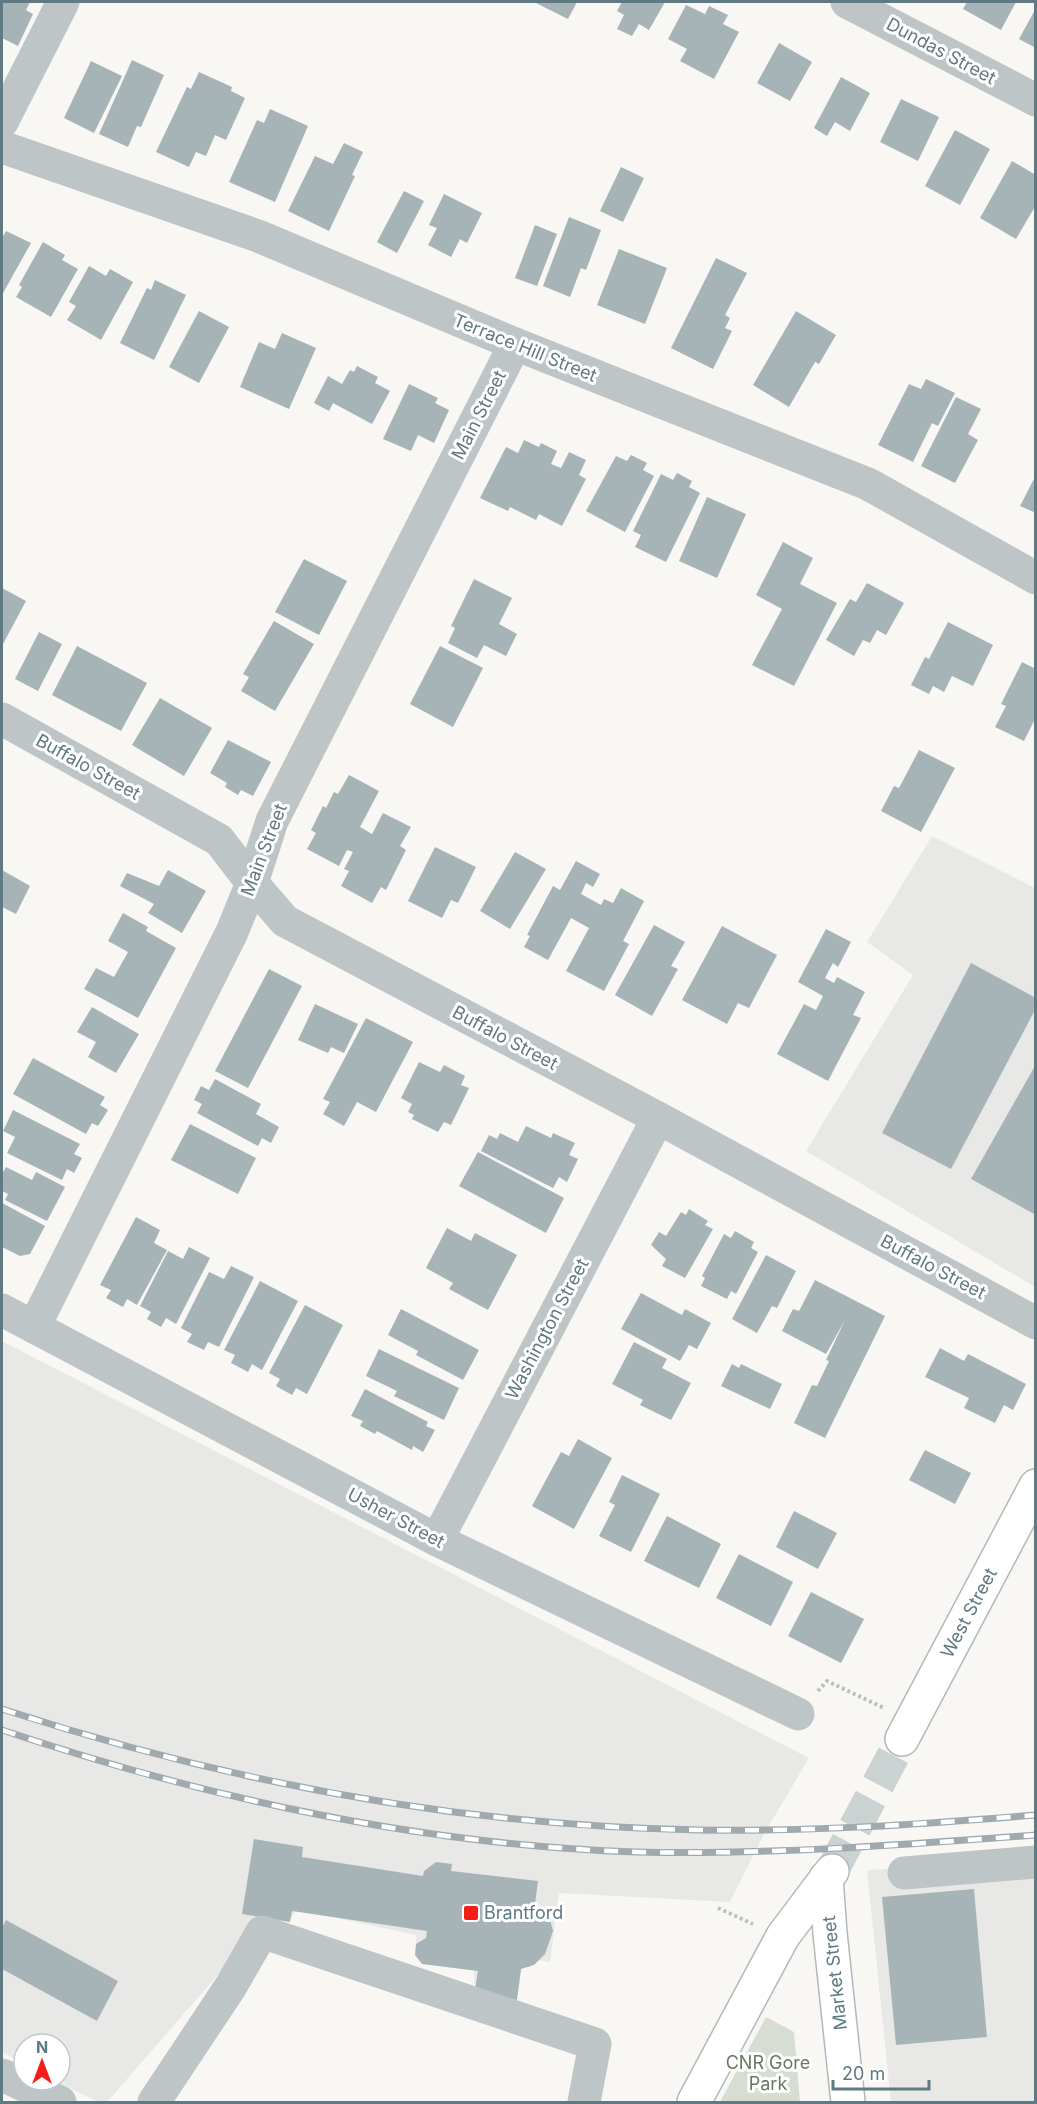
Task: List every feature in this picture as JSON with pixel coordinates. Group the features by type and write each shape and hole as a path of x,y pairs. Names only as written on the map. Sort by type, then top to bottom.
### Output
{"main road":[{"name":"West Street","path":"902,1739 1035,1486"},
{"name":"Market Street","path":"694,2103 783,1936 829,1874 830,1933 848,2103"}],"street":[{"path":"2,122 63,2"},
{"name":"Dundas Street","path":"847,2 1035,100"},
{"name":"Terrace Hill Street","path":"2,147 258,236 515,344 868,484 1035,578"},
{"name":"Main Street","path":"34,1327 232,932 252,883 272,821 515,344"},
{"name":"Buffalo Street","path":"2,720 219,840 285,921 658,1118 1035,1323"},
{"name":"Washington Street","path":"437,1540 658,1118"},
{"name":"Usher Street","path":"2,1310 437,1540 798,1714"},
{"path":"904,1873 1035,1862"},
{"path":"154,2103 231,1986 262,1932 595,2044 584,2103"},
{"path":"3,2079 60,2103"}],"path":[{"path":"827,1681 871,1703"},
{"path":"718,1908 758,1927"}],"shaded area":[{"path":"932,836 1035,888 1035,1287 806,1151 913,975 867,942"},
{"path":"2,1341 809,1758 764,1834 730,1902 559,1893 550,1962 537,1960 522,1965 518,1993 474,1983 474,1967 416,1949 416,1935 295,1909 292,1918 282,1919 246,1974 229,1962 107,2102 98,2102 72,2089 72,2032 12,2032 12,2057 2,2052"},
{"path":"1035,1861 1035,2102 891,2102 867,1870"}],"green space":[{"name":"CNR Gore Park","path":"766,2017 794,2032 800,2102 720,2102"}],"building":[{"path":"2,2 30,2 26,10 33,14 18,46 2,38"},
{"path":"534,2 577,2 568,19"},
{"path":"622,2 665,2 649,30 639,24 632,36 617,29 624,15 617,11"},
{"path":"967,2 1016,2 1001,30 963,9"},
{"path":"686,5 705,14 709,6 728,15 723,24 739,32 714,79 680,61 687,49 668,39"},
{"path":"1036,8 1036,48 1019,39"},
{"path":"779,43 812,62 790,101 757,83"},
{"path":"132,60 164,75 141,127 137,126 128,147 99,134"},
{"path":"91,61 122,76 94,133 64,118"},
{"path":"199,72 232,87 231,91 245,98 226,140 215,135 206,156 196,152 189,167 156,152 187,87 191,89"},
{"path":"841,77 870,93 850,131 835,122 827,136 814,128"},
{"path":"901,99 939,117 918,161 880,142"},
{"path":"270,109 308,126 275,202 229,182 257,120 264,123"},
{"path":"955,130 990,149 960,205 925,186"},
{"path":"344,143 363,152 352,175 355,176 329,231 288,211 315,156 333,164"},
{"path":"1012,161 1036,175 1036,205 1016,239 980,218"},
{"path":"621,167 644,178 623,222 600,211"},
{"path":"404,191 424,201 397,253 377,242"},
{"path":"444,194 482,213 467,243 460,239 451,257 428,245 437,228 429,225"},
{"path":"569,217 601,230 586,270 581,268 570,297 543,286"},
{"path":"535,225 557,234 537,286 515,278"},
{"path":"6,231 31,243 2,295 2,238"},
{"path":"43,242 65,255 62,260 78,269 51,317 16,297 22,287 19,285"},
{"path":"619,249 667,268 645,324 597,305"},
{"path":"716,258 747,273 725,315 730,318 725,328 732,331 713,369 671,348"},
{"path":"89,266 106,276 110,269 133,282 101,340 67,320 76,306 69,302"},
{"path":"155,280 186,295 154,360 120,343 147,288 151,290"},
{"path":"199,311 229,327 199,383 169,367"},
{"path":"796,311 836,335 819,364 815,362 789,407 753,385"},
{"path":"282,333 316,348 289,409 240,387 259,342 275,349"},
{"path":"357,366 378,377 375,383 390,391 372,424 333,403 329,411 314,403 328,376 342,384 350,370 354,372"},
{"path":"926,379 955,393 938,426 932,423 913,462 878,445 909,384 921,389"},
{"path":"409,384 438,398 435,403 449,410 434,443 418,435 411,451 383,439"},
{"path":"956,397 981,409 968,434 978,440 955,483 921,466"},
{"path":"524,440 539,447 541,443 557,451 551,464 561,468 569,452 586,460 579,475 586,479 562,526 539,514 536,520 510,507 508,511 480,498 506,447 518,453"},
{"path":"631,455 647,463 643,470 654,476 625,532 586,511 616,456 627,461"},
{"path":"677,473 692,481 689,487 700,493 666,562 635,547 641,535 633,531 661,474 673,480"},
{"path":"1036,475 1036,513 1020,506"},
{"path":"707,497 746,514 717,578 679,561"},
{"path":"783,542 813,558 800,584 837,603 794,686 752,665 782,609 756,595"},
{"path":"304,559 347,581 319,635 275,612"},
{"path":"474,579 512,598 499,624 517,634 506,656 484,645 477,658 448,643 455,628 451,626"},
{"path":"867,583 904,603 886,635 877,630 870,643 863,640 854,656 826,640 850,599 856,602"},
{"path":"2,588 26,601 2,646"},
{"path":"274,621 314,644 275,711 241,691 249,677 243,674"},
{"path":"948,622 993,645 973,686 952,676 944,692 933,686 929,694 911,685 925,657 929,659"},
{"path":"39,632 62,644 38,691 15,679"},
{"path":"77,646 147,683 121,731 52,695"},
{"path":"440,646 483,668 453,727 410,704"},
{"path":"1022,662 1036,669 1036,717 1024,741 995,727 1006,706 1001,704"},
{"path":"160,698 212,728 184,776 132,745"},
{"path":"228,740 271,762 253,796 241,790 238,795 225,787 227,783 210,773"},
{"path":"919,750 955,768 921,832 881,811 894,786 899,788"},
{"path":"349,775 379,791 360,827 372,834 383,813 411,827 400,846 406,850 386,890 381,887 372,903 341,886 349,871 344,869 353,852 347,850 339,866 307,849 316,833 311,830 323,806 326,808 334,792 338,794"},
{"path":"435,847 476,867 458,903 451,900 442,918 408,901"},
{"path":"515,852 546,869 510,929 480,911"},
{"path":"576,861 600,874 593,887 586,883 581,894 601,905 604,899 613,903 621,888 644,901 623,941 629,944 604,991 566,971 589,928 571,918 548,960 524,947 530,936 527,935 553,886 560,890"},
{"path":"2,870 30,886 16,914 2,907"},
{"path":"168,870 206,891 182,933 148,913 154,904 120,886 127,873 159,886"},
{"path":"123,913 148,927 146,931 176,948 138,1018 84,989 96,968 114,977 128,952 108,941"},
{"path":"654,925 685,942 671,966 678,969 652,1016 615,995"},
{"path":"722,926 777,955 749,1008 738,1003 727,1024 682,1000"},
{"path":"826,929 851,942 838,967 833,963 825,978 834,983 837,977 865,992 853,1015 861,1018 828,1081 777,1054 804,1004 816,1010 823,996 798,982"},
{"path":"971,963 1036,998 1036,1008 951,1169 882,1133"},
{"path":"269,969 302,986 248,1088 215,1071"},
{"path":"315,1004 358,1024 344,1053 331,1047 328,1053 298,1040"},
{"path":"92,1007 139,1034 116,1073 88,1057 96,1042 77,1032"},
{"path":"366,1018 413,1042 376,1112 357,1102 344,1126 323,1114 330,1102 323,1099"},
{"path":"33,1058 105,1097 100,1105 108,1110 98,1126 92,1123 86,1134 13,1094"},
{"path":"419,1062 440,1072 444,1065 465,1076 461,1085 469,1088 451,1125 444,1122 438,1132 412,1119 414,1115 408,1112 412,1104 401,1098"},
{"path":"1036,1064 1036,1215 971,1179"},
{"path":"215,1079 261,1104 256,1114 279,1127 271,1143 262,1138 258,1146 197,1113 202,1104 194,1100 201,1086 209,1090"},
{"path":"13,1110 80,1144 74,1154 82,1158 74,1173 67,1169 62,1180 7,1153 15,1137 3,1131"},
{"path":"190,1124 256,1158 238,1194 171,1160"},
{"path":"526,1126 551,1138 553,1133 575,1143 569,1155 578,1159 567,1182 559,1177 553,1188 481,1151 489,1135 497,1139 500,1133 518,1142"},
{"path":"478,1152 564,1198 546,1233 459,1186"},
{"path":"6,1167 32,1180 36,1172 65,1187 47,1221 5,1200 8,1194 2,1191 2,1174"},
{"path":"2,1203 45,1226 30,1254 20,1256 2,1247"},
{"path":"689,1209 708,1221 705,1225 713,1229 685,1278 662,1266 666,1259 651,1245 659,1232 666,1236 681,1212 686,1215"},
{"path":"136,1217 160,1230 154,1243 167,1250 137,1305 127,1299 123,1307 106,1298 111,1290 100,1285"},
{"path":"447,1228 471,1241 475,1233 517,1255 488,1310 449,1289 453,1283 426,1268"},
{"path":"735,1231 754,1242 751,1248 758,1252 736,1294 731,1291 727,1299 701,1286 705,1278 702,1276 724,1234 731,1238"},
{"path":"189,1247 210,1258 176,1324 166,1318 161,1327 147,1319 151,1312 140,1306 168,1251 183,1259"},
{"path":"766,1255 796,1271 777,1308 772,1306 757,1333 732,1319"},
{"path":"231,1266 254,1277 219,1347 208,1342 204,1350 187,1342 192,1334 181,1328 209,1272 224,1279"},
{"path":"815,1280 885,1316 825,1438 794,1423 812,1385 817,1386 829,1361 826,1360 845,1320 826,1354 782,1331 793,1309 799,1311"},
{"path":"260,1281 298,1301 262,1370 252,1364 248,1372 231,1363 235,1355 224,1350"},
{"path":"641,1293 682,1315 685,1309 711,1323 697,1349 689,1345 680,1361 621,1329"},
{"path":"305,1305 343,1325 307,1394 296,1388 292,1395 276,1386 280,1379 269,1373"},
{"path":"401,1309 479,1350 463,1380 416,1355 418,1351 388,1335"},
{"path":"634,1342 667,1359 662,1368 691,1383 671,1420 640,1405 643,1400 612,1384"},
{"path":"940,1348 964,1361 968,1354 1026,1384 1013,1410 1004,1405 995,1423 964,1408 969,1398 925,1377"},
{"path":"379,1349 459,1388 444,1420 394,1396 397,1391 366,1376"},
{"path":"732,1364 739,1368 741,1364 782,1384 770,1409 721,1386"},
{"path":"365,1389 428,1422 426,1426 435,1430 423,1452 413,1446 412,1450 377,1431 375,1434 360,1426 363,1421 351,1416"},
{"path":"578,1439 612,1458 574,1529 532,1506 561,1452 569,1456"},
{"path":"925,1450 971,1473 955,1504 909,1480"},
{"path":"622,1475 660,1494 631,1552 599,1536 615,1505 609,1502"},
{"path":"794,1511 837,1533 818,1569 776,1547"},
{"path":"667,1516 721,1544 699,1588 644,1561"},
{"path":"739,1554 793,1582 771,1626 716,1598"},
{"path":"811,1592 864,1619 841,1663 788,1636"},
{"path":"254,1839 303,1847 302,1857 423,1876 424,1871 436,1862 452,1864 451,1871 538,1881 535,1904 549,1916 553,1931 545,1954 534,1965 521,1969 517,2000 474,1994 478,1971 422,1964 415,1955 416,1944 426,1938 427,1931 292,1911 290,1922 242,1914"},
{"path":"974,1889 987,2037 896,2045 882,1897"},
{"path":"6,1920 118,1981 97,2021 2,1969 2,1928"}],"tunnel":[{"path":"832,1871 902,1739"}],"railway":[{"path":"2,1709 172,1758 259,1778 346,1795 522,1820 610,1827 783,1830 868,1827 1036,1815"},
{"path":"2,1730 157,1777 235,1797 314,1814 475,1840 555,1848 686,1853 836,1848 1036,1835"}],"place":[{"name":"Brantford","path":"471,1913"}]}
